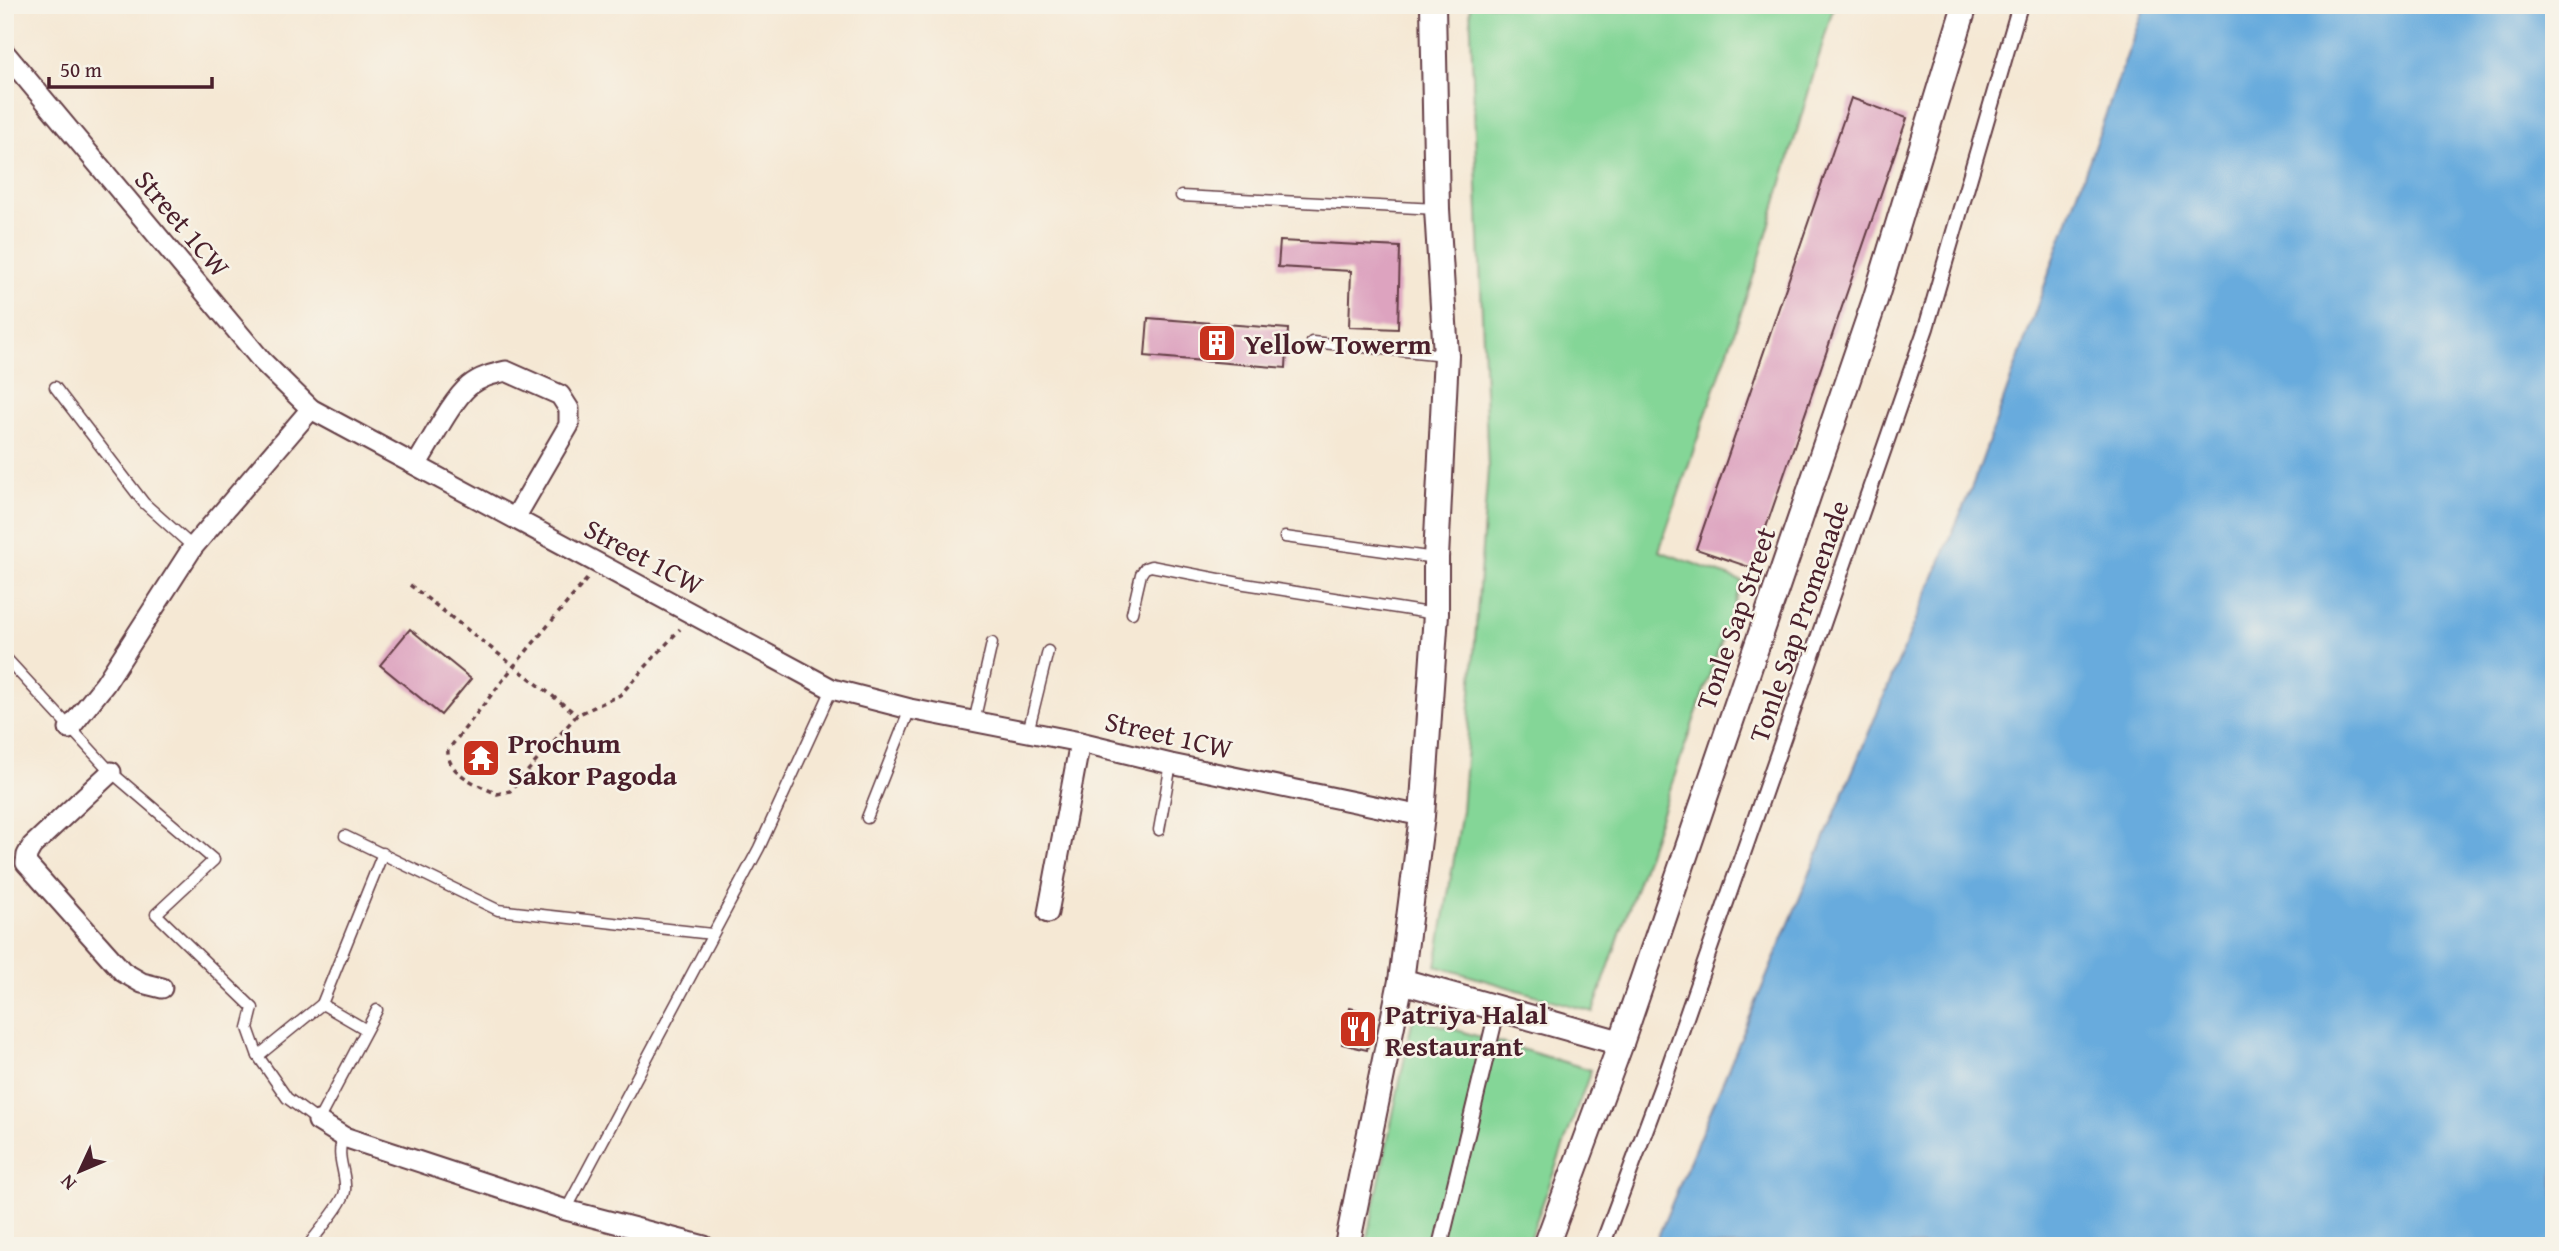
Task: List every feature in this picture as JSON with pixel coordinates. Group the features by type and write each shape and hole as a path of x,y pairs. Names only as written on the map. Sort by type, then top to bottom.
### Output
{"street":[{"path":"1347,1246 1401,981 1422,816 1436,614 1436,558 1446,355 1437,209 1433,5"},
{"name":"Tonle Sap Street","path":"1546,1246 1620,1043 1875,300 1965,5"},
{"name":"Tonle Sap Promenade","path":"1602,1246 1667,1073 1926,328 2020,5"},
{"name":"Street 1CW","path":"5,53 262,361 311,409 832,689 974,723 1080,742 1171,764 1422,816"},
{"path":"416,465 469,386 484,377 506,371 560,396 569,409 569,425 515,518"},
{"path":"69,729 106,684 193,547 311,409"},
{"path":"1048,913 1080,742"},
{"path":"111,772 32,846 26,863 124,972 142,983 162,988"},
{"path":"1401,981 1620,1043"},
{"path":"1440,1246 1498,1007"},
{"path":"318,1121 344,1137 566,1210 704,1246"}],"lane":[{"path":"1181,195 1437,209"},
{"path":"1312,342 1446,355"},
{"path":"55,387 144,503 193,547"},
{"path":"1285,537 1436,558"},
{"path":"1132,613 1141,574 1145,568 1151,566 1245,584 1436,614"},
{"path":"974,723 992,643"},
{"path":"1028,732 1048,651"},
{"path":"5,657 111,772 214,860 156,914 253,1008 248,1028 258,1056 287,1098 318,1121 377,1010"},
{"path":"566,1210 759,848 832,689"},
{"path":"867,818 910,709"},
{"path":"1159,830 1171,764"},
{"path":"345,836 498,910 712,934"},
{"path":"258,1056 322,1004 383,853"},
{"path":"322,1004 365,1029"},
{"path":"308,1246 345,1194 344,1170 339,1152 344,1137"}],"path":[{"path":"600,564 448,750 448,759 456,771 497,794 510,791 577,715 620,695 694,614"},
{"path":"410,585 577,715"}],"green space":[{"path":"1470,5 1834,5 1760,257 1659,551 1742,581 1593,1012 1436,966 1462,811 1488,469"},
{"path":"1413,1017 1591,1070 1527,1246 1366,1246"}],"water":[{"path":"2145,5 2554,5 2554,1246 1654,1246 1977,474"}],"building":[{"path":"1851,98 1907,118 1752,568 1696,549"},
{"path":"1280,241 1400,247 1398,329 1349,327 1351,271 1278,267"},
{"name":"Yellow Towerm","path":"1148,318 1288,329 1286,368 1145,356"},
{"path":"410,629 471,679 441,715 380,665"},
{"name":"Patriya Halal Restaurant","path":"1350,1008 1374,1014 1367,1050 1342,1044"}],"place":[{"name":"Yellow Towerm","path":"1217,343"},
{"name":"Prochum Sakor Pagoda","path":"481,758"},
{"name":"Patriya Halal Restaurant","path":"1358,1029"}]}
